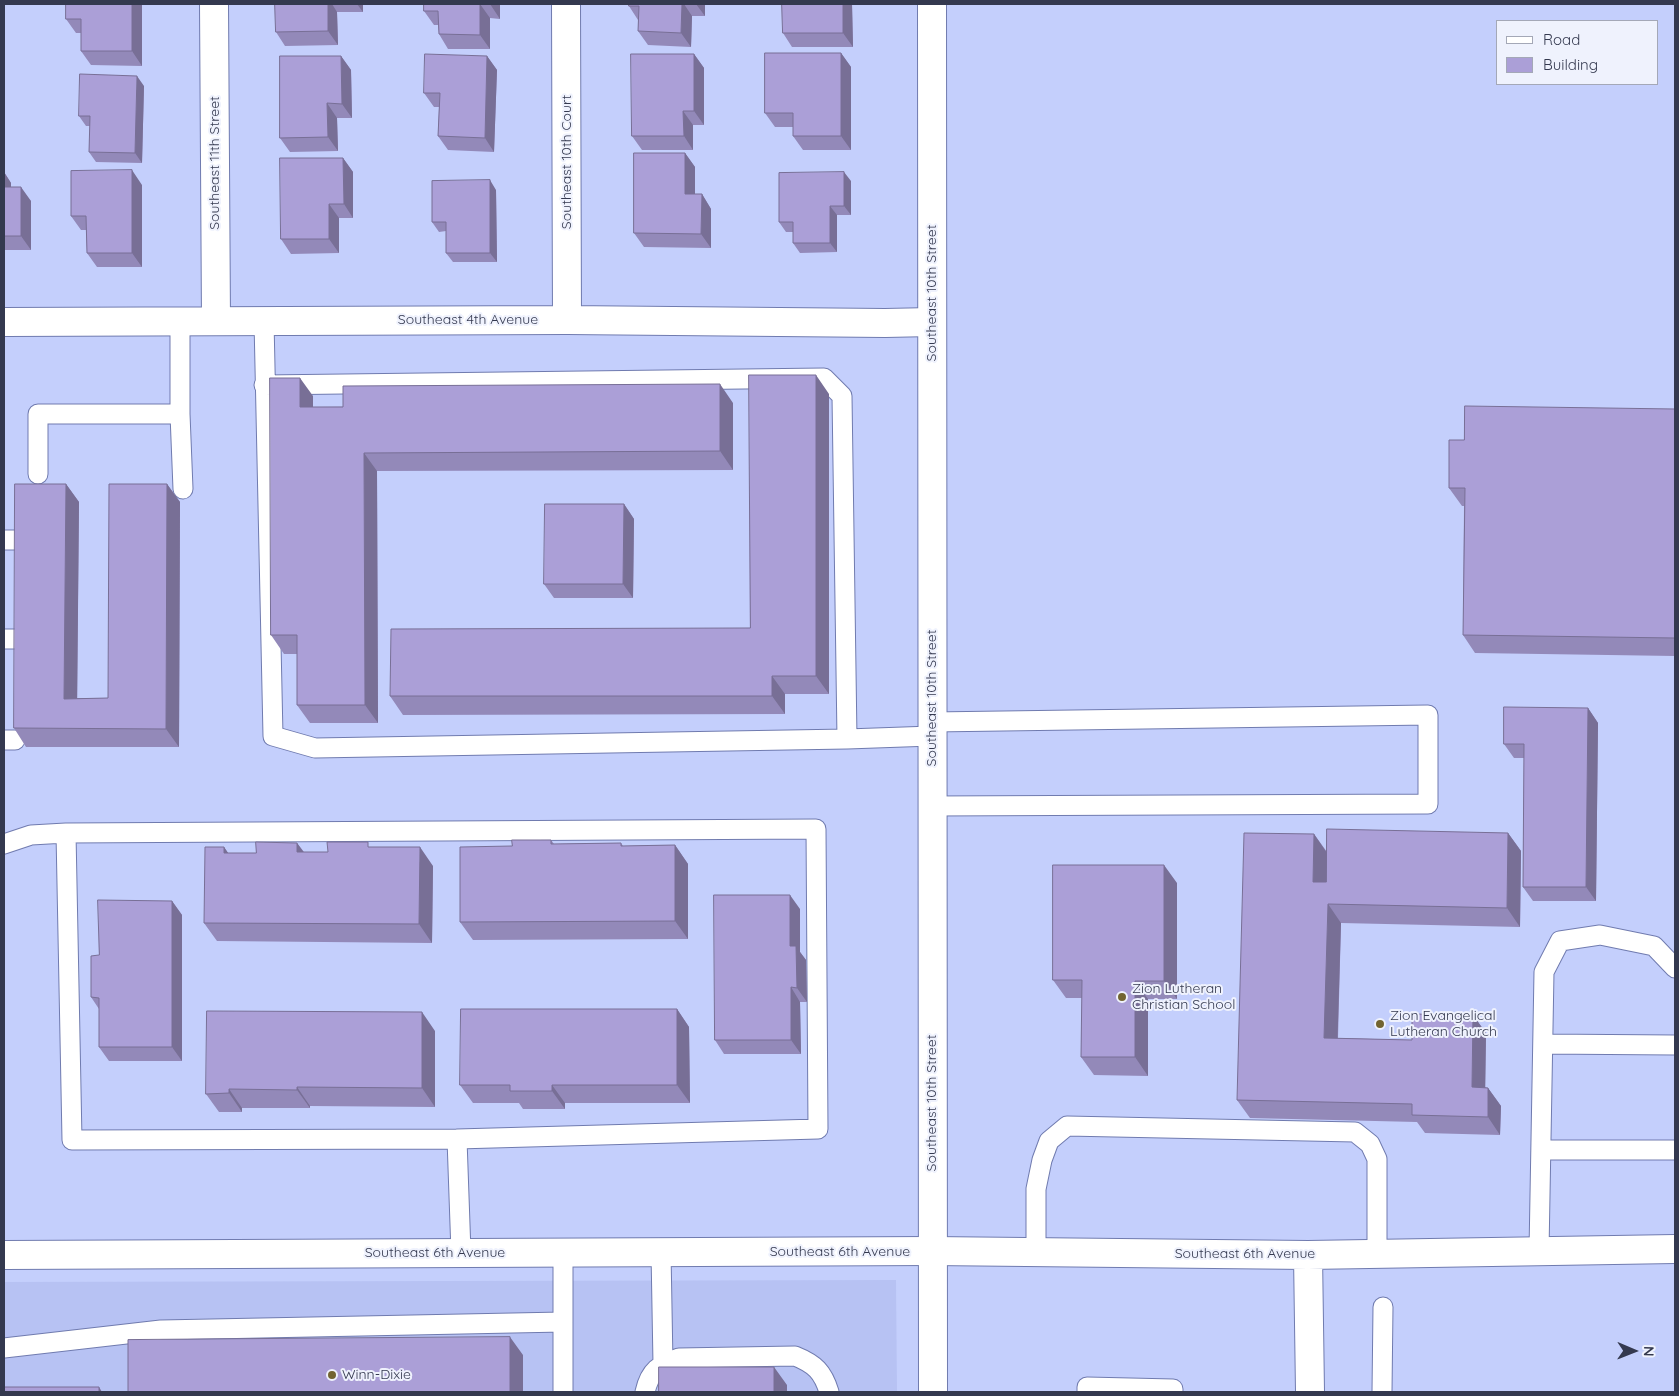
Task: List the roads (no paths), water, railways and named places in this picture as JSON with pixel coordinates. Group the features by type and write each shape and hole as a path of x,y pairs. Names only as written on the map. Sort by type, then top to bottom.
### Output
{"street":[{"name":"Southeast 11th Street","path":"214,4 216,321"},
{"name":"Southeast 10th Court","path":"566,4 567,320"},
{"name":"Southeast 10th Street","path":"932,4 933,1392"},
{"name":"Southeast 4th Avenue","path":"4,322 567,320 932,322"},
{"name":"Southeast 6th Avenue","path":"4,1255 932,1251 1308,1255 1675,1249"},
{"path":"1308,1255 1310,1392"}],"lane":[{"path":"180,321 180,414 183,489"},
{"path":"264,321 273,736 315,748 847,739 932,729 1428,714 1428,804 932,806"},
{"path":"264,385 824,378 842,396 847,739"},
{"path":"38,474 38,414 180,414"},
{"path":"4,844 31,835 66,833 816,828 818,1129 457,1139 72,1140 66,833"},
{"path":"1539,1251 1544,972 1560,941 1600,935 1654,946 1675,968"},
{"path":"1543,1044 1675,1045"},
{"path":"1036,1252 1036,1189 1042,1160 1049,1141 1067,1126 1355,1132 1370,1144 1377,1159 1377,1254"},
{"path":"457,1139 461,1253"},
{"path":"1541,1150 1675,1150"},
{"path":"661,1252 662,1364"},
{"path":"563,1253 563,1392"},
{"path":"1382,1392 1383,1306"},
{"path":"4,1348 161,1330 563,1322"},
{"path":"645,1392 648,1379 662,1364 678,1358 795,1356 810,1362 820,1373 829,1392"},
{"path":"1087,1392 1087,1387 1173,1389 1173,1392"}],"place":[{"name":"Zion Lutheran Christian School","path":"1122,997"},
{"name":"Zion Evangelical Lutheran Church","path":"1380,1024"},
{"name":"Winn-Dixie","path":"332,1375"}]}
